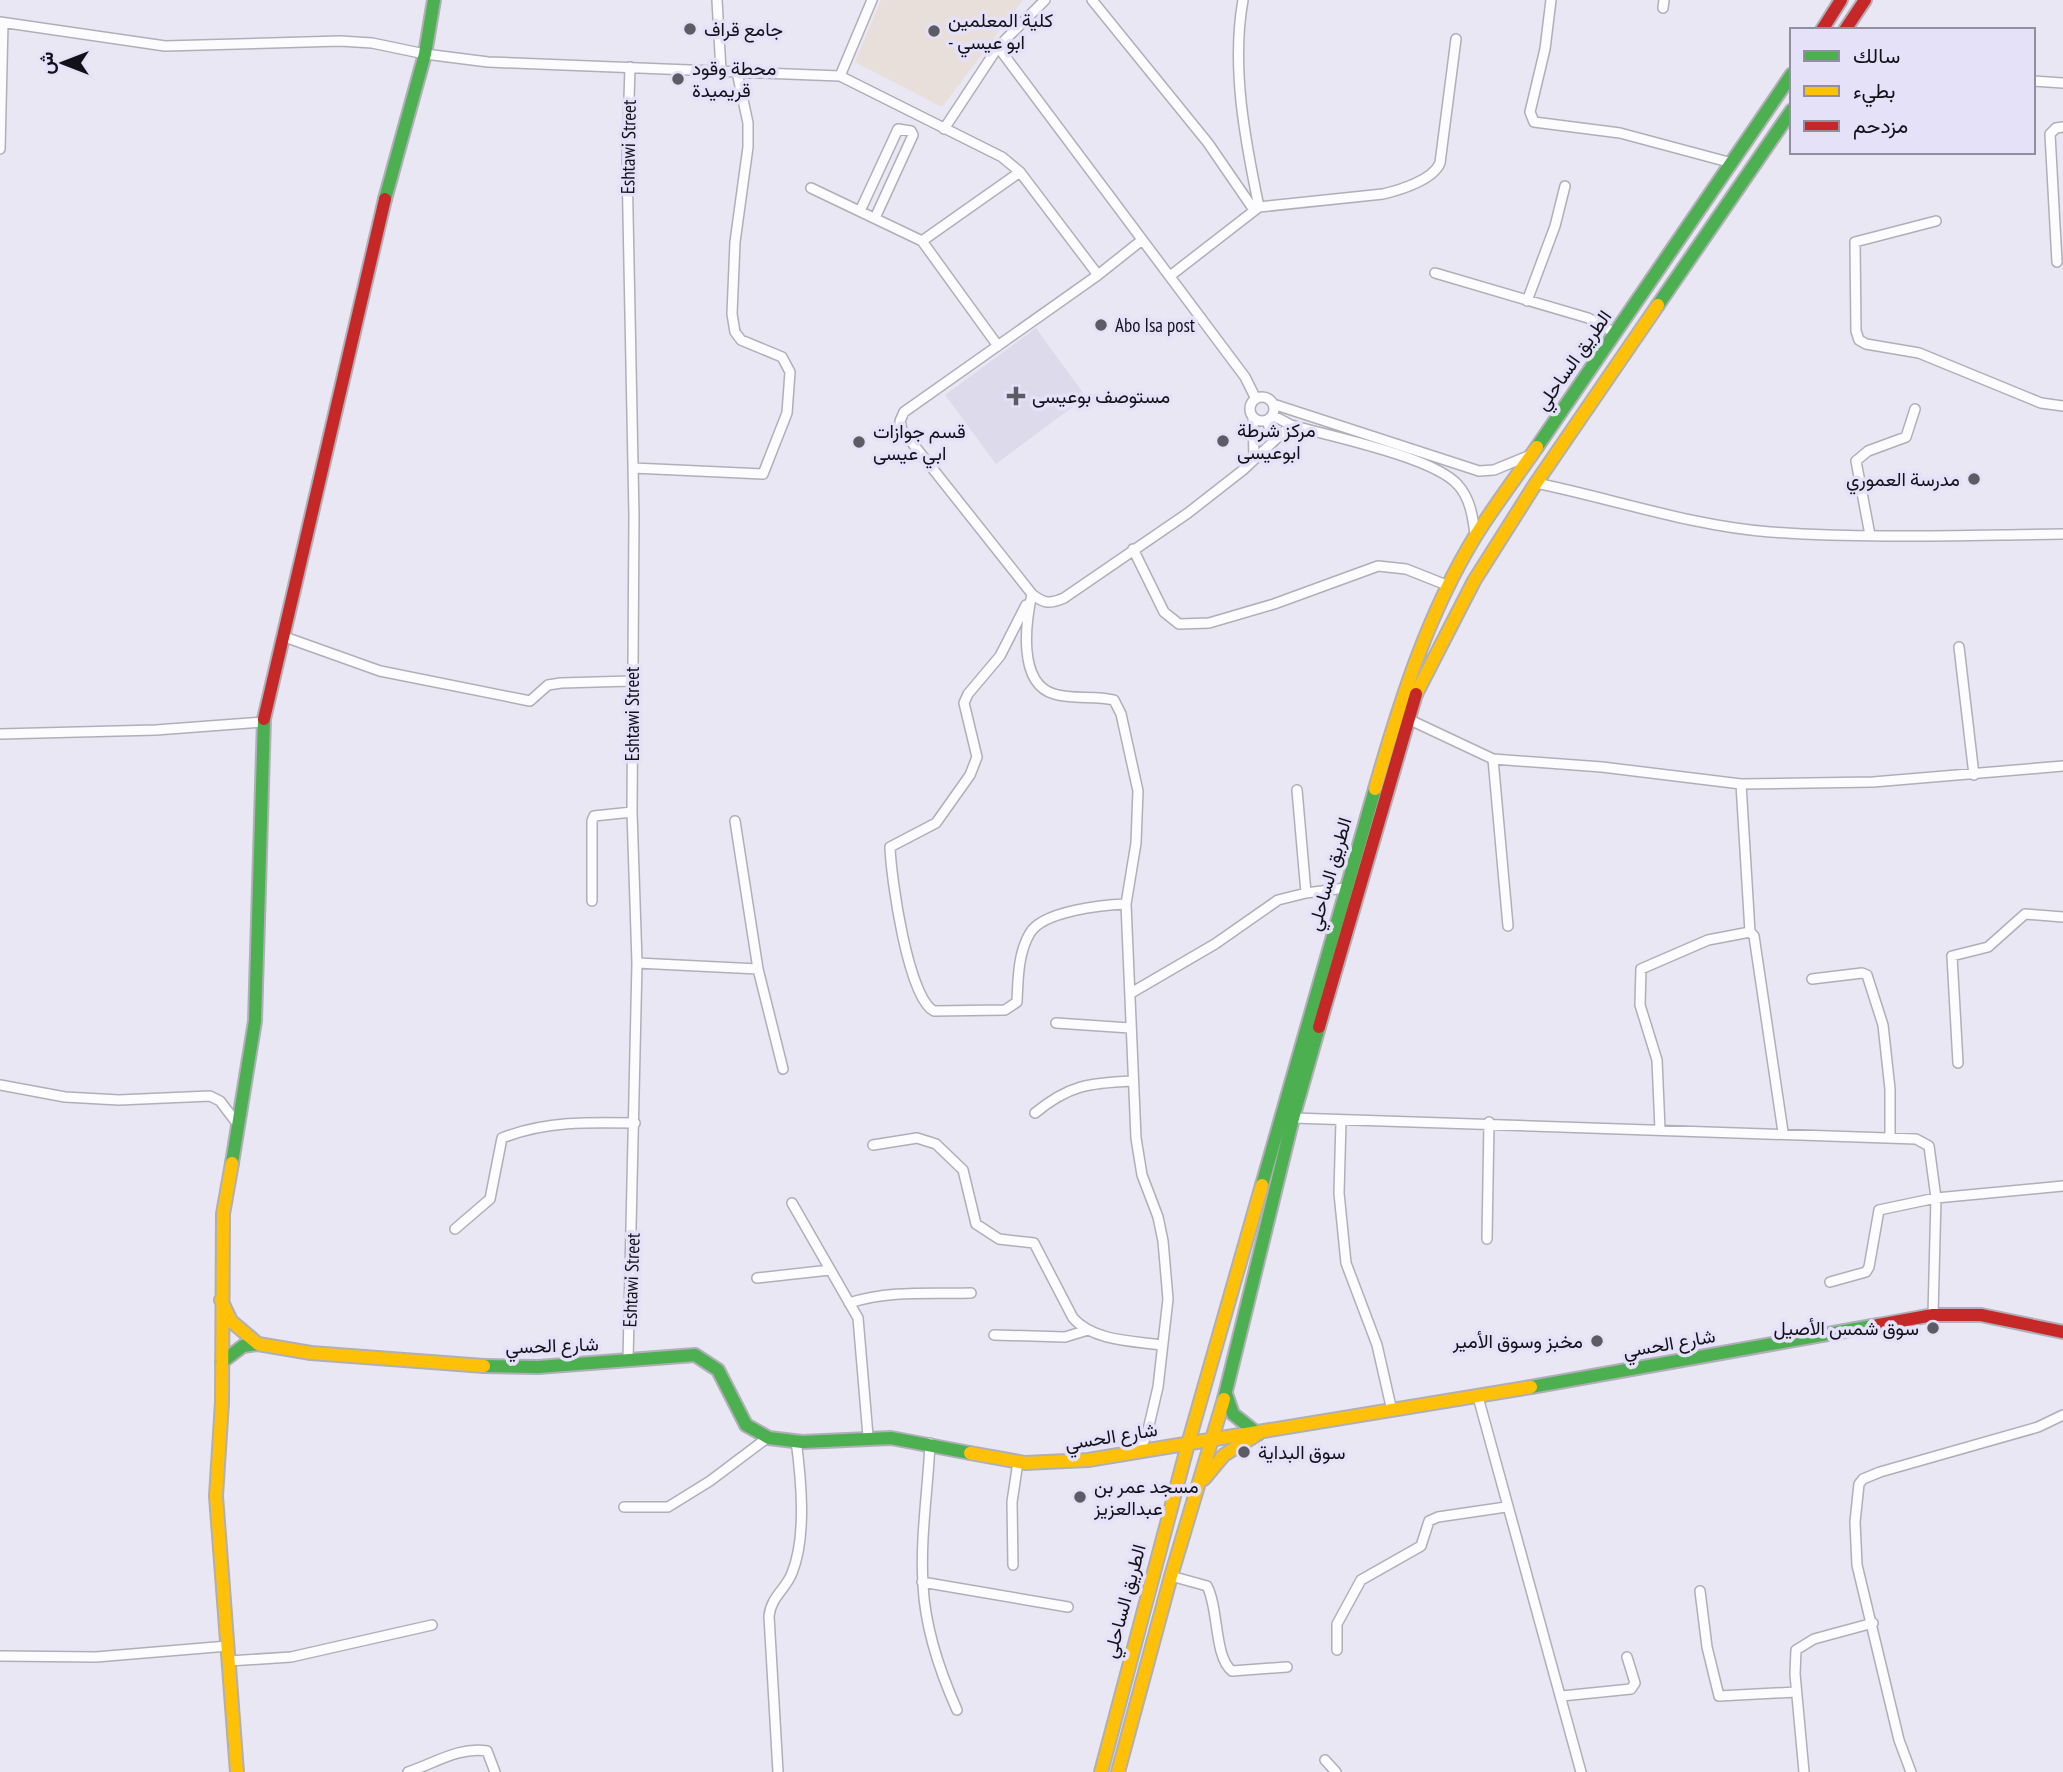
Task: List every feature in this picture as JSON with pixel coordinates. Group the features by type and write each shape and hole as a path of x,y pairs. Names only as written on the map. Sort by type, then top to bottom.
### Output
{"main road":[{"path":"237,1772 216,1496 222,1362 223,1214 236,1122 255,1021 263,722 337,413 379,222 425,54 434,0"},
{"path":"1823,28 1842,0"},
{"path":"1846,28 1865,0"},
{"name":"الطريق الساحلي","path":"1101,1772 1188,1444 1402,694 1449,586 1476,536 1528,456 1790,77"},
{"name":"الطريق الساحلي","path":"1118,1772 1171,1576 1226,1394 1293,1118 1416,695 1474,581 1536,483 1790,113"},
{"path":"221,1300 231,1321 258,1344"},
{"name":"شارع الحسي","path":"258,1344 329,1355 471,1366 538,1367 681,1354 711,1361 729,1388 741,1419 748,1427 766,1438 796,1440 868,1436 930,1443 1018,1462 1060,1463 1258,1434 1478,1397 1933,1315 1981,1315 2063,1332"},
{"path":"222,1362 243,1346 258,1344"},
{"path":"1199,1486 1224,1455 1258,1434 1240,1422 1226,1394"}],"street":[{"path":"717,0 721,71"},
{"path":"841,76 872,0"},
{"path":"944,130 998,47 1045,0"},
{"path":"1092,0 1257,208"},
{"path":"1243,0 1237,48 1248,154 1257,208"},
{"path":"1551,0 1545,50 1530,112 1534,122 1657,141 1732,163"},
{"path":"0,149 1,22 165,46 340,41 372,43 425,54 488,62 841,76 1002,157 1020,172 1098,275"},
{"path":"1170,276 1257,208 1383,194 1398,190 1437,170 1456,39"},
{"path":"998,47 1245,377 1256,399"},
{"name":"Eshtawi Street","path":"628,1360 637,963 632,812 633,468 627,163 630,67"},
{"path":"633,468 763,474 788,413 790,372 787,361 772,351 741,340 733,323 735,242 748,147 748,123 737,72"},
{"path":"2035,81 2063,83"},
{"path":"2057,262 2050,134 2056,128 2063,127"},
{"path":"860,211 898,129 911,131 913,135 875,218"},
{"path":"922,241 1020,172"},
{"path":"1527,301 1555,226 1565,186"},
{"path":"811,188 922,241 998,346"},
{"path":"1936,220 1855,242 1856,331 1859,340 1919,353 2041,403 2063,406"},
{"path":"1142,240 1098,275 904,412 900,421 902,430 1032,594 1050,604 1064,598 1188,513 1291,425"},
{"path":"1435,273 1588,318 1615,333"},
{"path":"1254,459 1253,417 1250,407 1256,399 1266,398 1273,404 1479,471 1494,470 1528,456"},
{"path":"1273,404 1270,417 1273,440"},
{"path":"1870,535 1856,461 1868,451 1906,437 1915,409"},
{"path":"1253,417 1260,421 1270,417 1415,461 1448,476 1460,487 1468,502 1476,536"},
{"path":"1536,483 1693,520 1756,530 1870,535 2063,534"},
{"path":"1133,549 1164,612 1179,624 1209,623 1378,566 1406,569 1449,586"},
{"path":"1032,594 1024,630 1029,664 1041,686 1052,694 1114,700 1121,714 1138,791 1136,843 1126,904 1132,1081 1142,1175 1158,1217 1168,1299 1151,1421 1139,1452"},
{"path":"1032,594 1000,656 964,703 977,757 970,775 936,823 890,847 891,872 900,925 918,992 925,1007 934,1011 1005,1010 1017,1002 1019,972 1031,930 1042,922 1084,908 1126,904"},
{"path":"282,636 380,671 530,701 548,685 561,682 631,681"},
{"path":"1959,647 1974,775"},
{"path":"1408,719 1493,759 1602,767 1741,784 1873,782 2063,766"},
{"path":"0,734 156,730 263,722"},
{"path":"1493,759 1508,926"},
{"path":"1741,784 1750,932 1754,936 1783,1132"},
{"path":"1297,790 1306,893"},
{"path":"592,901 594,816 632,812"},
{"path":"735,821 758,969 783,1069"},
{"path":"1131,993 1215,944 1278,900 1345,888"},
{"path":"1958,1063 1952,956 1988,947 2025,914 2063,917"},
{"path":"1660,1129 1657,1060 1640,1005 1641,969 1708,940 1750,932"},
{"path":"637,963 758,969"},
{"path":"1812,979 1862,972 1867,975 1883,1025 1890,1089 1889,1136"},
{"path":"1056,1023 1130,1028"},
{"path":"1035,1113 1058,1094 1094,1083 1132,1081"},
{"path":"0,1085 65,1097 119,1100 210,1096 220,1101 236,1122"},
{"path":"1293,1118 1489,1122 1916,1139 1927,1144 1936,1198 1933,1315"},
{"path":"1340,1121 1339,1193 1346,1263 1377,1345 1392,1411"},
{"path":"455,1229 490,1199 502,1138 519,1131 574,1122 635,1124"},
{"path":"1487,1238 1489,1122"},
{"path":"873,1145 917,1138 936,1144 963,1170 976,1224 999,1238 1034,1243 1073,1318 1088,1330 1162,1345"},
{"path":"1830,1282 1866,1272 1870,1267 1879,1210 1936,1198 2063,1186"},
{"path":"792,1203 858,1318 868,1436"},
{"path":"757,1278 830,1270"},
{"path":"849,1303 880,1293 971,1293"},
{"path":"994,1335 1065,1337 1088,1330"},
{"path":"1478,1397 1506,1507 1562,1696 1581,1772"},
{"path":"1912,1772 1899,1740 1857,1565 1855,1522 1858,1493 1863,1479 2038,1427 2063,1415"},
{"path":"624,1507 668,1507 710,1481 766,1438"},
{"path":"778,1772 769,1616 772,1602 795,1564 801,1509 796,1440"},
{"path":"930,1443 922,1582 942,1676 957,1710"},
{"path":"1013,1565 1012,1502 1018,1462"},
{"path":"1337,1650 1337,1624 1361,1580 1421,1546 1429,1521 1438,1517 1506,1507"},
{"path":"1171,1576 1207,1586 1214,1603 1224,1662 1232,1671 1287,1667"},
{"path":"922,1582 1068,1606"},
{"path":"1700,1591 1707,1647 1719,1696 1796,1692"},
{"path":"1804,1772 1794,1657 1803,1643 1873,1623"},
{"path":"229,1661 303,1655 432,1625"},
{"path":"0,1656 96,1657 228,1646"},
{"path":"1562,1696 1631,1689 1635,1683 1628,1657"},
{"path":"412,1771 451,1756 480,1750 486,1751 491,1757 495,1772"},
{"path":"1325,1760 1336,1772"}],"shaded area":[{"name":"كلية المعلمين - ابو عيسي","path":"881,0 1023,0 942,107 855,62"},
{"name":"مستوصف بوعيسى","path":"1036,328 1086,397 996,464 945,395"}],"traffic: fast":[{"path":"385,199 425,54 434,0"},
{"path":"1537,447 1790,77"},
{"path":"1658,305 1790,113"},
{"path":"232,1163 255,1021 264,719"},
{"path":"1262,1185 1375,789"},
{"path":"1224,1399 1293,1118 1319,1027"},
{"path":"1531,1387 1878,1325"},
{"path":"222,1362 243,1346 258,1344"},
{"path":"484,1366 538,1367 695,1355 718,1370 746,1425 769,1438 802,1442 891,1438 970,1453"},
{"path":"1226,1394 1233,1414 1258,1434"}],"traffic: slow":[{"path":"1416,694 1474,581 1536,483 1658,305"},
{"path":"1375,789 1405,691 1443,595 1476,535 1537,447"},
{"path":"232,1163 223,1214 222,1402 216,1496 237,1772"},
{"path":"1101,1772 1188,1444 1262,1185"},
{"path":"221,1300 231,1321 258,1344 311,1353 484,1366"},
{"path":"970,1453 1025,1463 1088,1460 1531,1387"},
{"path":"1118,1772 1171,1576 1224,1399"},
{"path":"1204,1479 1224,1455 1258,1434"}],"traffic: jam":[{"path":"1823,28 1841,0"},
{"path":"1846,28 1865,0"},
{"path":"264,719 385,199"},
{"path":"1319,1027 1416,694"},
{"path":"1878,1325 1933,1315 1981,1315 2063,1332"}],"place":[{"name":"جامع قراف","path":"690,29"},
{"name":"كلية المعلمين - ابو عيسي","path":"934,31"},
{"name":"محطة وقود قريميدة","path":"678,79"},
{"name":"Abo Isa post","path":"1101,325"},
{"name":"مستوصف بوعيسى","path":"1016,396"},
{"name":"مركز شرطة ابوعيسى","path":"1223,441"},
{"name":"قسم جوازات ابي عيسى","path":"859,442"},
{"name":"مدرسة العموري","path":"1974,479"},
{"name":"سوق شمس الأصيل","path":"1933,1328"},
{"name":"مخبز وسوق الأمير","path":"1597,1341"},
{"name":"سوق البداية","path":"1244,1452"},
{"name":"مسجد عمر بن عبدالعزيز","path":"1080,1497"}]}
